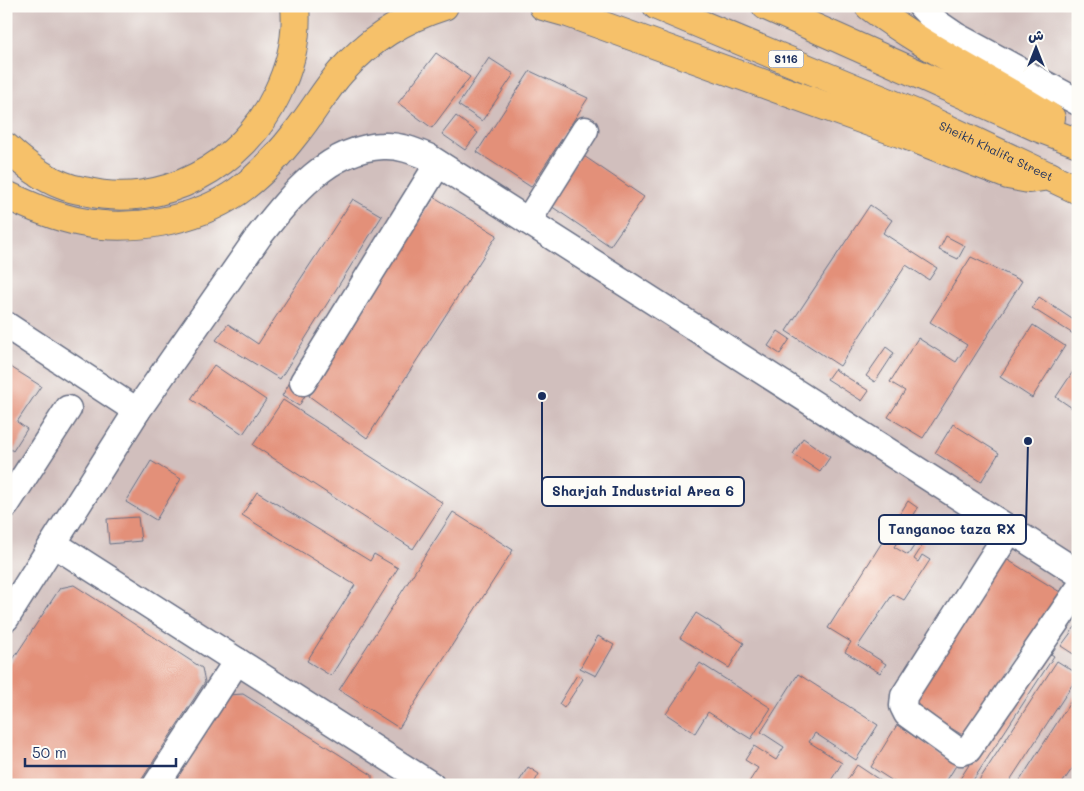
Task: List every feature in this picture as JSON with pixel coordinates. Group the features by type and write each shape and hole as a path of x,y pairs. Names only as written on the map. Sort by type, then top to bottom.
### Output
{"highway":[{"path":"6,147 41,175 63,186 100,196 126,197 157,193 198,177 236,151 258,127 272,105 289,65 294,40 295,6"},
{"path":"6,196 34,208 81,222 107,226 158,223 186,216 213,205 236,193 259,175 296,133 340,73 361,51 387,31 418,15 444,6"},
{"path":"543,6 568,13 908,136 1008,175 1029,179 1050,176"},
{"name":"Sheikh Khalifa Street","path":"657,6 914,113 1078,190"},
{"path":"766,6 1039,128 1078,141"},
{"path":"869,6 926,44 1021,98 1052,118 1078,141"}],"street":[{"path":"921,6 936,23 956,36 1078,102"},
{"path":"528,221 585,130"},
{"path":"9,607 54,544 137,411 259,236 290,200 318,172 341,156 362,148 385,145 407,149 428,157 1078,573"},
{"path":"303,382 438,164"},
{"path":"6,325 137,411"},
{"path":"6,505 68,409"},
{"path":"1010,530 904,696 903,706 907,714 957,750 961,752 968,750 1078,590"},
{"path":"54,544 237,661 418,781"},
{"path":"156,785 237,661"}],"shaded area":[{"path":"6,6 1078,6 1078,785 6,785"}],"building":[{"path":"436,53 470,77 432,128 398,103"},
{"path":"489,58 514,74 482,121 458,105"},
{"path":"530,71 588,98 531,187 477,152"},
{"path":"456,116 478,133 465,150 442,134"},
{"path":"581,154 644,197 610,246 548,204"},
{"path":"434,197 497,235 367,438 309,396"},
{"path":"353,199 382,216 280,379 216,340 228,324 258,344"},
{"path":"870,205 892,220 883,233 937,268 929,280 906,265 840,366 786,331"},
{"path":"946,236 965,246 958,259 939,250"},
{"path":"971,257 1022,281 923,438 888,417 905,391 890,382 918,338 956,362 967,345 930,322"},
{"path":"1039,297 1078,323 1078,337 1032,308"},
{"path":"1033,325 1065,346 1032,398 1000,377"},
{"path":"778,331 790,339 780,354 768,346"},
{"path":"886,347 894,353 875,382 866,376"},
{"path":"6,364 41,386 17,422 27,429 13,451 6,446"},
{"path":"1078,364 1078,412 1056,397"},
{"path":"214,365 266,400 243,434 191,399"},
{"path":"834,369 869,391 862,401 827,379"},
{"path":"289,384 306,394 299,406 282,396"},
{"path":"283,400 443,503 413,549 253,445"},
{"path":"953,424 999,453 981,482 935,453"},
{"path":"803,438 830,457 820,472 793,454"},
{"path":"151,461 181,479 156,520 126,502"},
{"path":"257,492 370,561 374,554 398,568 331,676 307,661 355,585 242,515"},
{"path":"908,501 918,508 894,547 908,555 918,540 924,543 914,559 918,562 922,555 930,560 904,600 893,594 858,646 886,664 880,673 845,652 851,642 828,628"},
{"path":"453,512 513,550 399,728 339,690"},
{"path":"138,517 141,541 109,544 107,519"},
{"path":"998,554 1060,592 969,739 908,702"},
{"path":"74,585 202,668 205,682 138,785 21,785 6,775 6,670 60,588"},
{"path":"696,613 744,643 729,668 680,638"},
{"path":"1078,623 1078,657 1061,646"},
{"path":"598,636 614,645 596,676 580,668"},
{"path":"1044,649 1054,656 970,785 956,785"},
{"path":"1057,661 1078,674 1078,676 1007,785 976,785"},
{"path":"700,663 771,708 751,739 708,712 695,733 666,714"},
{"path":"798,674 878,725 856,760 815,733 809,742 842,763 828,785 747,785 758,768 745,760 754,746 776,760 784,747 761,732"},
{"path":"577,675 583,679 564,708 559,704"},
{"path":"1078,690 1078,760 1061,785 1017,785"},
{"path":"243,694 372,775 372,785 173,785 229,695"},
{"path":"897,725 957,764 944,785 899,785 871,767"},
{"path":"857,765 887,785 844,785"},
{"path":"528,767 539,774 533,785 517,785"}],"place":[{"name":"Sharjah Industrial Area 6","path":"542,396"},
{"name":"Tanganoc taza RX","path":"1028,441"}]}
